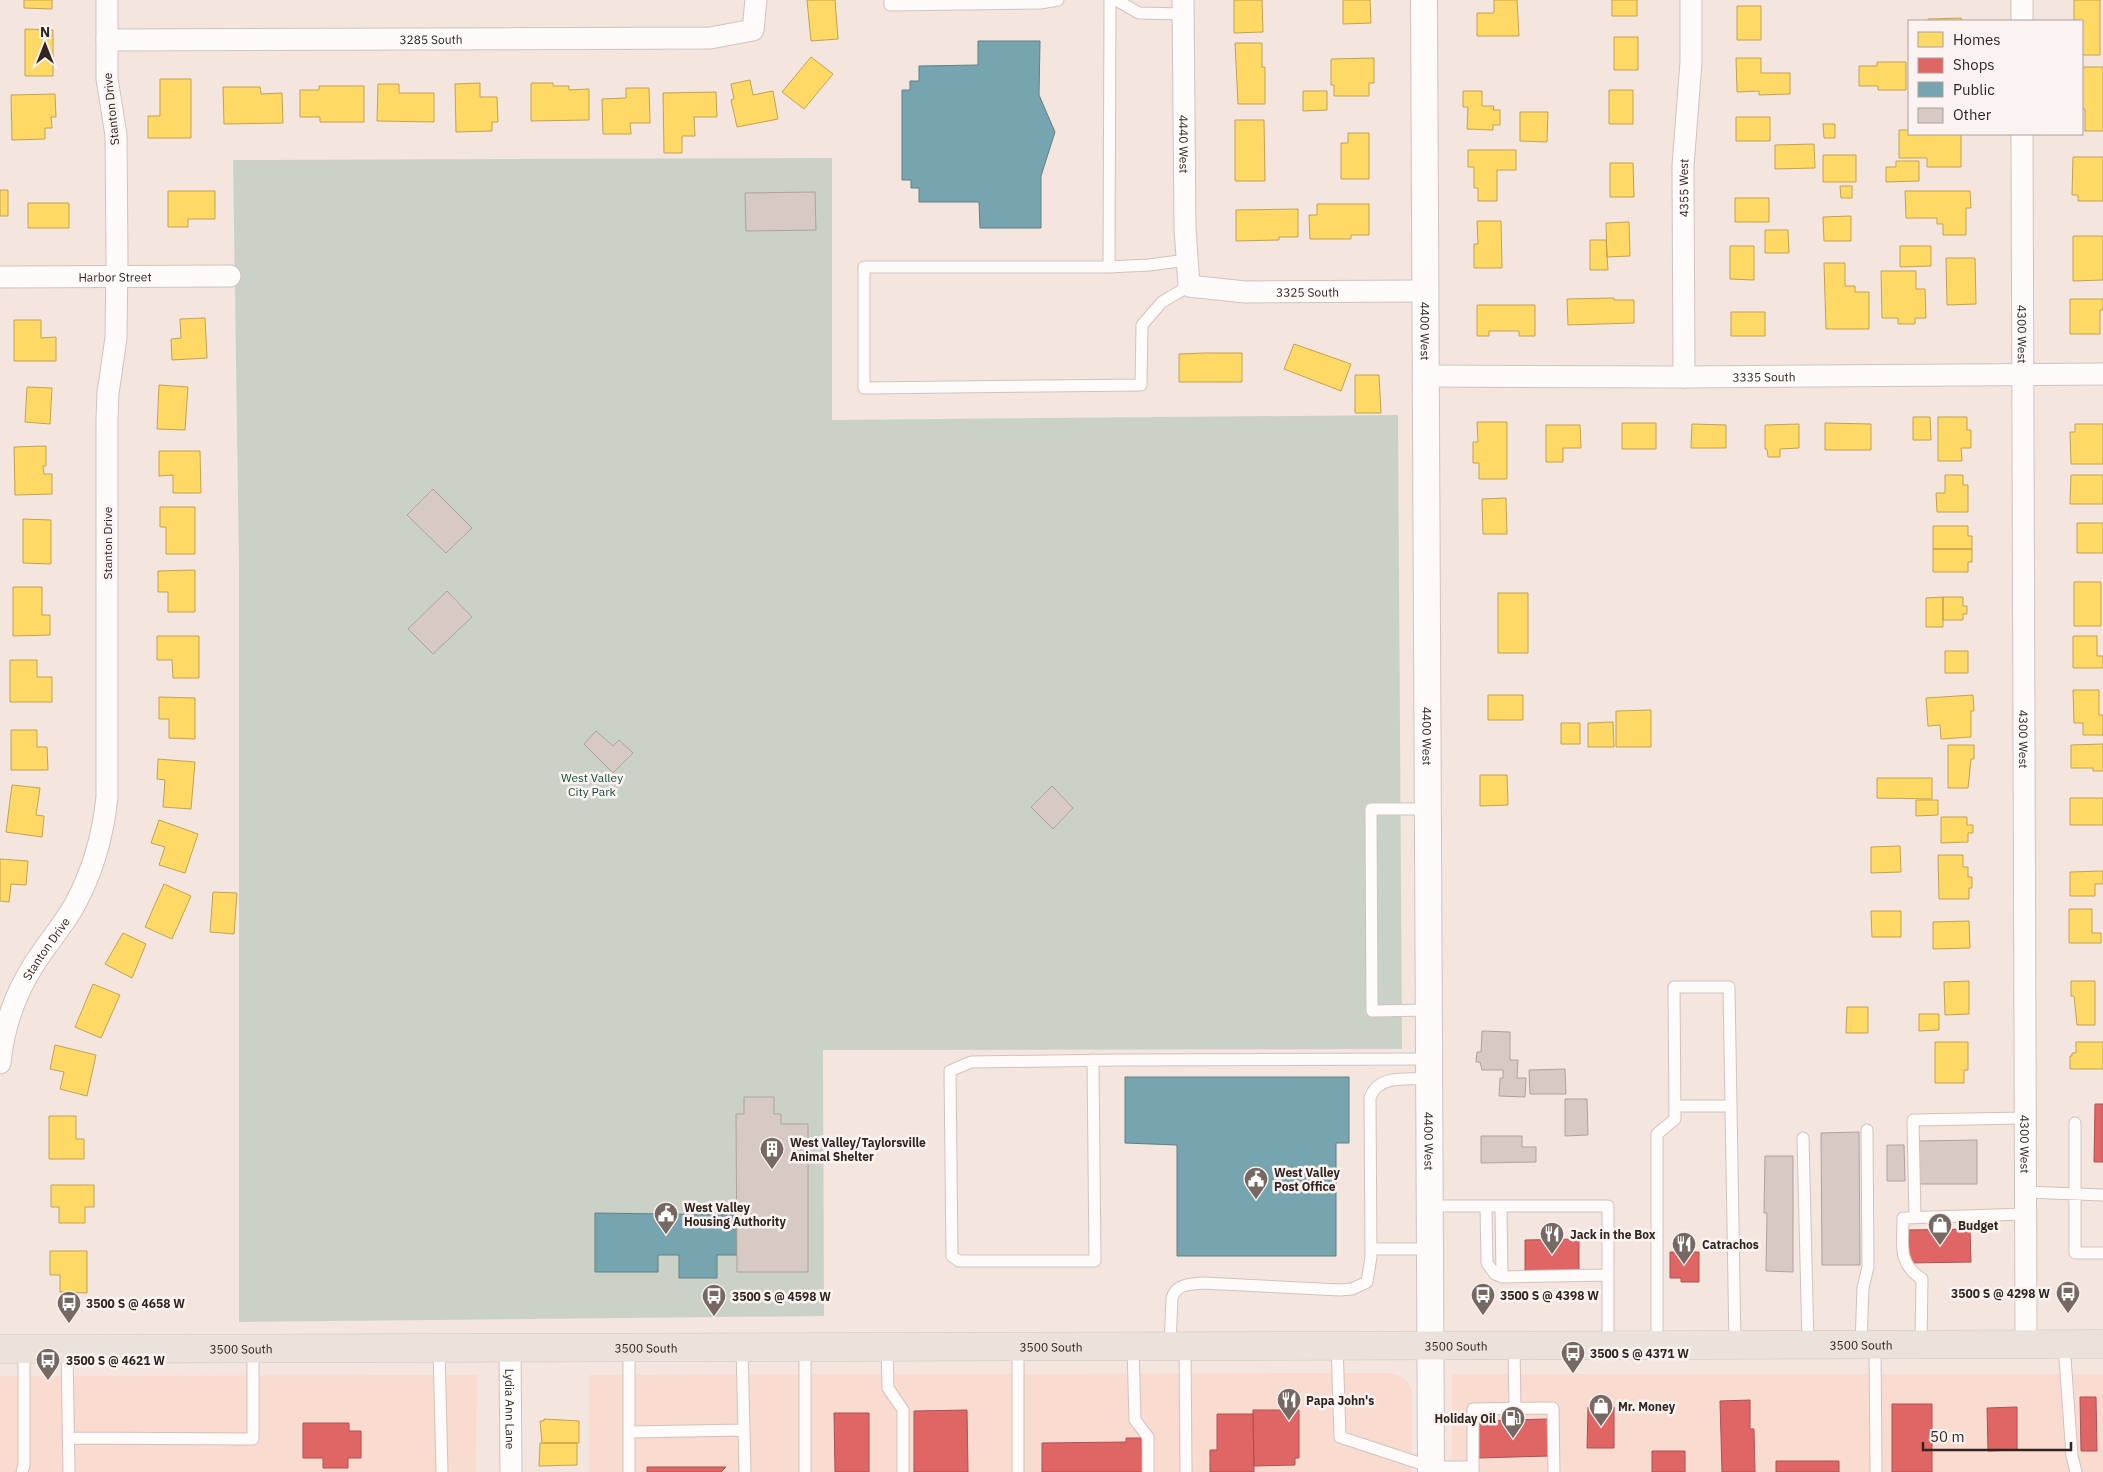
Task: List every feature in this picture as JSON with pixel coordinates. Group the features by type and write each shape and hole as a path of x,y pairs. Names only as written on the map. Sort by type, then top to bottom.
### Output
{"main road":[{"name":"3500 South","path":"12,1349 2103,1344"}],"street":[{"name":"Stanton Drive","path":"1,1050 14,1005 32,966 59,930 85,883 94,862 105,818 108,775 107,420 108,394 116,338 117,277 116,135 107,79 107,0"},
{"name":"3285 South","path":"107,40 710,38 753,30 756,0"},
{"name":"4400 West","path":"1424,0 1431,1470"},
{"name":"4355 West","path":"1684,377 1683,166 1691,62 1691,0"},
{"path":"2022,0 2022,20"},
{"name":"4440 West","path":"1183,7 1185,228 1190,286"},
{"name":"4300 West","path":"2022,135 2026,1344"},
{"name":"Harbor Street","path":"0,277 230,276"},
{"name":"3325 South","path":"1190,286 1245,292 1425,291"},
{"name":"3335 South","path":"1425,376 1684,377 2103,374"},
{"name":"Lydia Ann Lane","path":"510,1348 510,1472"}],"lane":[{"path":"890,0 890,5 1040,3 1056,0"},
{"path":"1109,267 1110,0"},
{"path":"1116,0 1139,13 1183,7"},
{"path":"1187,260 1149,265 1109,267 864,267 864,388 1141,385 1142,326 1162,302 1190,286"},
{"path":"1427,809 1371,809 1372,1012 1429,1010"},
{"path":"1657,1345 1657,1134 1675,1119 1674,987 1729,987 1735,1344"},
{"path":"1093,1060 1095,1261 959,1261 952,1256 950,1071 971,1062 1093,1060 1429,1069"},
{"path":"1186,1472 1172,1298 1177,1288 1203,1283 1352,1289 1367,1282 1371,1249 1370,1098 1372,1093 1385,1082 1429,1069"},
{"path":"1675,1106 1730,1106"},
{"path":"1915,1217 1913,1120 2025,1118"},
{"path":"2075,1123 2075,1253 2103,1253"},
{"path":"1867,1130 1868,1267 1863,1288 1876,1472"},
{"path":"1803,1138 1808,1344"},
{"path":"2025,1192 2103,1194"},
{"path":"1430,1206 1608,1206 1608,1345"},
{"path":"1486,1206 1487,1263 1495,1274 1502,1277 1608,1275"},
{"path":"1501,1206 1502,1277"},
{"path":"1922,1344 1922,1279 1911,1272 1903,1260 1903,1218 2025,1214"},
{"path":"1371,1249 1430,1249"},
{"path":"2064,1344 2072,1456 2076,1472"},
{"path":"1337,1345 1340,1437 1431,1470 1473,1469 1473,1409 1554,1408 1554,1472"},
{"path":"1514,1345 1515,1408"},
{"path":"1018,1346 1018,1472"},
{"path":"1133,1346 1135,1420 1148,1437 1148,1472"},
{"path":"629,1347 629,1472"},
{"path":"742,1347 744,1472"},
{"path":"805,1347 805,1472"},
{"path":"886,1347 888,1388 902,1410 903,1472"},
{"path":"440,1348 442,1472"},
{"path":"12,1349 24,1465 22,1472"},
{"path":"67,1349 69,1472"},
{"path":"68,1438 253,1439 253,1349"},
{"path":"629,1432 744,1430"}],"shaded area":[{"path":"1389,1373 1403,1377 1412,1391 1412,1472 589,1472 589,1375"},
{"path":"1452,1374 2103,1374 2103,1472 1452,1472"},
{"path":"477,1375 476,1472 0,1472 0,1376"}],"green space":[{"name":"West Valley City Park","path":"832,158 832,420 1398,415 1402,1049 823,1050 824,1316 239,1322 239,564 233,160"}],"building: Homes":[{"path":"24,0 52,0 52,9 24,8"},
{"path":"807,0 835,0 838,39 811,41"},
{"path":"1234,0 1262,0 1263,32 1234,33"},
{"path":"1343,0 1370,0 1371,23 1343,24"},
{"path":"1494,0 1517,0 1519,36 1477,36 1477,13 1494,13"},
{"path":"1612,0 1637,0 1637,16 1612,16"},
{"path":"2074,0 2100,0 2100,55 2083,55 2083,20 2074,20"},
{"path":"1737,6 1761,6 1761,40 1737,40"},
{"path":"1961,18 1962,20 1928,20"},
{"path":"25,29 53,30 53,76 25,76"},
{"path":"1614,37 1638,37 1638,70 1614,70"},
{"path":"1235,43 1262,43 1262,67 1265,67 1265,104 1238,104"},
{"path":"811,57 833,74 804,109 782,92"},
{"path":"1374,58 1374,83 1369,83 1369,96 1334,96 1334,85 1331,85 1331,59"},
{"path":"1736,58 1761,58 1761,73 1790,73 1790,94 1759,95 1759,91 1737,92"},
{"path":"1877,62 1906,62 1906,90 1878,90 1878,86 1859,86 1859,66 1877,66"},
{"path":"2083,67 2103,67 2103,131 2085,131 2085,109 2083,109"},
{"path":"160,79 191,79 191,138 148,138 148,116 160,116"},
{"path":"750,80 753,95 773,91 778,119 737,127 731,100 734,99 731,84"},
{"path":"480,83 480,97 497,97 498,122 492,122 492,131 456,132 455,84"},
{"path":"531,83 553,83 553,86 569,86 569,90 589,89 589,120 531,121"},
{"path":"378,84 399,84 399,93 434,93 434,122 377,121"},
{"path":"319,86 364,86 364,122 320,122 320,117 300,117 300,90 319,90"},
{"path":"223,87 260,87 261,94 282,93 283,123 224,124"},
{"path":"626,88 649,88 650,123 630,123 631,134 603,134 602,99 626,98"},
{"path":"1609,90 1633,90 1633,124 1609,124"},
{"path":"1303,91 1327,91 1327,110 1303,111"},
{"path":"1463,91 1482,91 1482,106 1494,106 1493,110 1500,110 1500,125 1493,125 1493,130 1467,129 1468,107 1463,107"},
{"path":"716,92 717,117 694,117 695,136 682,136 682,153 664,153 663,93"},
{"path":"55,94 56,117 51,117 52,128 45,128 45,139 12,140 11,95"},
{"path":"1520,112 1548,112 1547,142 1520,141"},
{"path":"1736,117 1770,117 1770,141 1736,141"},
{"path":"1235,120 1264,120 1265,181 1235,181"},
{"path":"1823,124 1835,124 1835,138 1824,138"},
{"path":"1899,130 1908,130 1908,135 1961,135 1961,167 1927,167 1927,158 1899,158"},
{"path":"1348,133 1369,133 1369,179 1341,179 1341,143 1348,143"},
{"path":"1814,144 1815,168 1775,169 1775,145"},
{"path":"1468,150 1516,150 1516,170 1497,170 1497,201 1478,201 1478,188 1474,188 1474,167 1468,167"},
{"path":"1823,155 1856,155 1856,182 1823,182"},
{"path":"2073,157 2103,157 2103,201 2078,201 2078,195 2072,195"},
{"path":"1896,161 1919,161 1919,181 1886,182 1886,167 1896,167"},
{"path":"1610,163 1633,163 1634,197 1610,197"},
{"path":"1840,186 1852,186 1852,198 1841,198"},
{"path":"0,190 8,190 8,216 0,216"},
{"path":"168,191 215,191 215,219 188,219 188,227 168,227"},
{"path":"1905,191 1970,191 1971,208 1966,208 1966,235 1943,235 1943,224 1937,224 1937,218 1906,218"},
{"path":"1735,198 1769,198 1769,222 1735,222"},
{"path":"28,203 69,203 69,228 28,228"},
{"path":"1317,204 1369,204 1369,235 1351,235 1351,239 1310,239 1309,215 1317,215"},
{"path":"1298,209 1298,237 1279,237 1279,240 1236,241 1236,210"},
{"path":"1851,216 1851,241 1824,241 1823,217"},
{"path":"1477,221 1501,221 1502,268 1474,268 1474,244 1478,244"},
{"path":"1629,222 1630,256 1607,257 1606,223"},
{"path":"1765,230 1788,230 1789,253 1765,253"},
{"path":"2073,236 2103,236 2103,280 2073,281"},
{"path":"1590,240 1606,240 1608,270 1590,270"},
{"path":"1730,246 1754,246 1754,280 1730,279"},
{"path":"1900,246 1931,246 1931,266 1900,267"},
{"path":"1946,258 1975,258 1976,304 1947,305"},
{"path":"1824,263 1845,263 1845,286 1855,286 1855,292 1869,292 1869,329 1826,329"},
{"path":"1881,271 1916,271 1916,289 1925,289 1926,318 1915,318 1915,324 1898,324 1898,318 1882,318"},
{"path":"1614,298 1614,300 1634,300 1634,323 1568,325 1567,299"},
{"path":"2070,299 2103,299 2103,310 2100,310 2100,334 2070,334"},
{"path":"1477,305 1535,305 1535,336 1519,336 1519,331 1489,331 1489,336 1477,336"},
{"path":"1731,312 1765,312 1765,336 1731,336"},
{"path":"205,318 207,358 172,360 171,339 181,338 180,319"},
{"path":"14,320 41,320 41,338 56,337 56,361 14,361"},
{"path":"1294,344 1351,364 1341,391 1284,369"},
{"path":"1242,353 1242,382 1179,382 1179,354"},
{"path":"1355,375 1379,375 1381,413 1355,413"},
{"path":"159,385 188,387 185,430 157,429"},
{"path":"27,387 52,388 50,424 25,422"},
{"path":"1913,417 1930,417 1931,440 1913,440"},
{"path":"1938,417 1967,417 1967,430 1971,430 1971,448 1961,448 1962,461 1938,461"},
{"path":"1477,422 1507,422 1507,479 1479,479 1479,463 1473,463 1473,442 1478,442"},
{"path":"1622,423 1656,423 1656,449 1622,449"},
{"path":"1825,423 1871,424 1871,450 1825,450"},
{"path":"1692,424 1726,425 1726,448 1691,448"},
{"path":"1799,424 1799,448 1780,449 1780,457 1768,457 1767,449 1765,449 1765,425"},
{"path":"2075,424 2103,424 2103,464 2071,464 2070,432 2075,432"},
{"path":"1546,425 1580,425 1581,448 1563,448 1563,462 1546,462"},
{"path":"46,446 46,466 43,466 44,474 52,474 52,494 15,495 14,447"},
{"path":"159,451 200,451 201,493 173,493 173,475 159,476"},
{"path":"1945,475 1963,475 1963,485 1968,485 1968,512 1937,512 1936,493 1945,493"},
{"path":"2071,475 2103,475 2103,504 2070,504"},
{"path":"1506,498 1507,534 1483,534 1482,499"},
{"path":"160,507 195,507 195,554 166,554 166,527 160,527"},
{"path":"23,519 51,520 51,564 23,563"},
{"path":"2077,523 2103,523 2103,553 2077,553"},
{"path":"1933,526 1968,526 1968,536 1972,536 1972,549 1933,549"},
{"path":"1933,549 1972,549 1972,562 1968,562 1968,572 1933,572"},
{"path":"195,570 195,612 168,612 168,592 158,592 158,571"},
{"path":"2074,582 2101,582 2101,626 2074,626"},
{"path":"13,587 42,587 42,615 50,615 50,635 13,636"},
{"path":"1498,593 1528,593 1528,653 1498,653"},
{"path":"1943,597 1963,597 1963,606 1967,606 1967,614 1963,614 1963,620 1943,620"},
{"path":"1943,597 1943,627 1926,627 1926,598"},
{"path":"157,636 199,636 199,678 173,678 172,660 157,660"},
{"path":"2073,636 2097,636 2097,656 2103,656 2103,668 2073,668"},
{"path":"1945,651 1968,651 1968,673 1945,673"},
{"path":"10,660 37,660 37,677 52,677 52,702 10,702"},
{"path":"2073,690 2099,690 2099,715 2103,715 2103,735 2083,735 2083,723 2074,723"},
{"path":"1488,695 1523,695 1523,720 1488,720"},
{"path":"1973,695 1974,711 1971,711 1971,737 1941,739 1940,725 1928,726 1926,698"},
{"path":"159,697 195,698 195,739 169,738 169,719 159,719"},
{"path":"1651,710 1651,747 1616,747 1616,711"},
{"path":"1613,722 1614,747 1588,747 1588,723"},
{"path":"1561,723 1580,723 1580,744 1561,744"},
{"path":"11,730 37,730 37,747 47,747 48,770 11,770"},
{"path":"2103,744 2103,771 2093,771 2093,768 2071,768 2071,745"},
{"path":"1948,745 1974,745 1974,759 1971,759 1968,788 1948,788"},
{"path":"158,759 195,762 191,809 163,807 165,780 157,779"},
{"path":"1480,775 1507,775 1508,805 1480,806"},
{"path":"1877,778 1932,778 1932,799 1877,798"},
{"path":"12,785 40,788 36,815 44,816 42,837 6,832"},
{"path":"2070,798 2103,798 2103,825 2070,825"},
{"path":"1916,800 1938,800 1938,815 1916,816"},
{"path":"1941,817 1967,817 1967,825 1973,825 1973,833 1968,833 1968,842 1941,843"},
{"path":"159,820 198,834 185,873 159,865 165,847 151,843"},
{"path":"1900,846 1901,872 1871,873 1871,847"},
{"path":"1938,855 1963,855 1963,867 1968,867 1968,877 1972,877 1969,899 1939,899"},
{"path":"0,859 28,861 26,885 11,884 9,902 0,901"},
{"path":"2103,871 2103,884 2095,884 2095,896 2070,896 2070,872"},
{"path":"164,884 191,896 172,939 145,927"},
{"path":"213,892 237,893 234,934 210,932"},
{"path":"2069,909 2092,909 2092,933 2101,933 2101,943 2069,943"},
{"path":"1871,911 1901,911 1901,937 1872,937"},
{"path":"1969,921 1970,948 1933,949 1933,922"},
{"path":"123,933 146,944 132,978 105,964"},
{"path":"1969,981 1969,1014 1945,1015 1944,982"},
{"path":"2071,981 2095,981 2095,1025 2077,1025 2074,996 2071,996"},
{"path":"93,984 120,995 101,1038 75,1027"},
{"path":"1847,1007 1868,1007 1868,1033 1846,1033"},
{"path":"1919,1014 1939,1014 1939,1030 1919,1031"},
{"path":"1935,1042 1968,1042 1968,1070 1964,1070 1964,1083 1935,1083"},
{"path":"2076,1042 2103,1042 2103,1069 2070,1069 2070,1056 2072,1056 2072,1053 2076,1053"},
{"path":"55,1045 96,1055 87,1096 60,1089 64,1072 50,1069"},
{"path":"49,1116 76,1116 76,1139 84,1139 84,1159 49,1159"},
{"path":"51,1185 94,1185 94,1207 85,1207 85,1223 59,1223 59,1207 51,1207"},
{"path":"50,1251 87,1251 87,1293 60,1292 60,1275 50,1275"},
{"path":"544,1419 579,1421 579,1443 542,1443 540,1421 544,1421"},
{"path":"540,1443 577,1443 577,1465 539,1466"}],"building: Shops":[{"path":"2095,1104 2103,1104 2103,1162 2094,1162"},
{"name":"Budget","path":"1970,1229 1971,1262 1909,1263 1908,1230"},
{"name":"Jack in the Box","path":"1579,1239 1579,1271 1525,1271 1525,1240"},
{"name":"Catrachos","path":"1670,1252 1699,1252 1699,1282 1681,1282 1681,1278 1670,1278"},
{"path":"2080,1397 2096,1397 2097,1451 2081,1451"},
{"path":"1750,1400 1750,1429 1754,1429 1755,1472 1722,1472 1720,1401"},
{"path":"1892,1404 1932,1404 1932,1472 1892,1472"},
{"name":"Mr. Money","path":"1588,1407 1614,1407 1614,1448 1587,1448"},
{"path":"2017,1407 2017,1450 1988,1451 1987,1408"},
{"path":"967,1410 968,1472 914,1472 914,1411"},
{"path":"1253,1410 1299,1410 1299,1458 1295,1458 1295,1465 1254,1466"},
{"path":"834,1413 869,1413 869,1472 835,1472"},
{"path":"1217,1414 1253,1414 1254,1472 1210,1472 1210,1450 1217,1450"},
{"name":"Holiday Oil","path":"1548,1419 1549,1456 1478,1458 1477,1421"},
{"path":"303,1423 349,1423 349,1431 361,1431 361,1458 348,1458 348,1468 323,1468 323,1458 303,1458"},
{"path":"1126,1438 1141,1438 1142,1472 1042,1472 1042,1443 1126,1442"},
{"path":"1652,1451 1685,1451 1685,1472 1652,1472"},
{"path":"1776,1461 1839,1461 1839,1472 1776,1472"},
{"path":"647,1467 726,1467 721,1472 647,1472"}],"building: Public":[{"path":"978,41 1040,41 1039,95 1055,132 1041,176 1041,228 980,228 979,202 919,202 919,188 911,188 911,180 902,180 902,90 910,90 910,81 919,81 919,66 978,65"},
{"name":"West Valley Post Office","path":"1125,1077 1349,1077 1349,1143 1336,1143 1336,1256 1177,1256 1177,1145 1125,1143"},
{"name":"West Valley Housing Authority","path":"595,1213 736,1215 737,1255 717,1255 717,1278 679,1278 679,1255 658,1255 658,1272 595,1272"}],"building: Other":[{"path":"815,192 816,230 746,231 745,193"},
{"path":"433,489 472,528 446,553 407,515"},
{"path":"447,591 472,617 433,654 408,629"},
{"path":"596,731 613,746 619,740 633,753 613,773 584,744"},
{"path":"1052,786 1073,808 1053,829 1031,807"},
{"path":"1482,1031 1510,1032 1510,1060 1518,1060 1517,1078 1526,1078 1525,1097 1499,1096 1500,1078 1503,1078 1503,1070 1482,1070 1480,1062 1476,1062 1477,1052 1481,1052"},
{"path":"1565,1069 1566,1094 1530,1094 1529,1070"},
{"name":"West Valley/Taylorsville Animal Shelter","path":"744,1097 774,1097 774,1114 781,1114 781,1124 808,1124 808,1272 737,1272 736,1114 744,1114"},
{"path":"1565,1099 1587,1099 1588,1135 1565,1136"},
{"path":"1859,1132 1860,1265 1822,1265 1821,1133"},
{"path":"1481,1136 1522,1136 1522,1147 1536,1147 1536,1162 1481,1163"},
{"path":"1977,1140 1977,1184 1918,1184 1918,1141"},
{"path":"1887,1145 1904,1145 1905,1181 1887,1181"},
{"path":"1765,1156 1793,1156 1793,1272 1766,1271 1767,1213 1764,1213"}],"place":[{"name":"West Valley/Taylorsville Animal Shelter","path":"772,1170"},
{"name":"West Valley Post Office","path":"1256,1200"},
{"name":"West Valley Housing Authority","path":"666,1235"},
{"name":"Budget","path":"1940,1246"},
{"name":"Jack in the Box","path":"1552,1255"},
{"name":"Catrachos","path":"1684,1265"},
{"name":"3500 S @ 4298 W","path":"2068,1314"},
{"name":"3500 S @ 4398 W","path":"1483,1316"},
{"name":"3500 S @ 4598 W","path":"714,1317"},
{"name":"3500 S @ 4658 W","path":"69,1324"},
{"name":"3500 S @ 4371 W","path":"1573,1374"},
{"name":"3500 S @ 4621 W","path":"48,1381"},
{"name":"Papa John's","path":"1289,1421"},
{"name":"Mr. Money","path":"1601,1427"},
{"name":"Holiday Oil","path":"1513,1439"}]}
